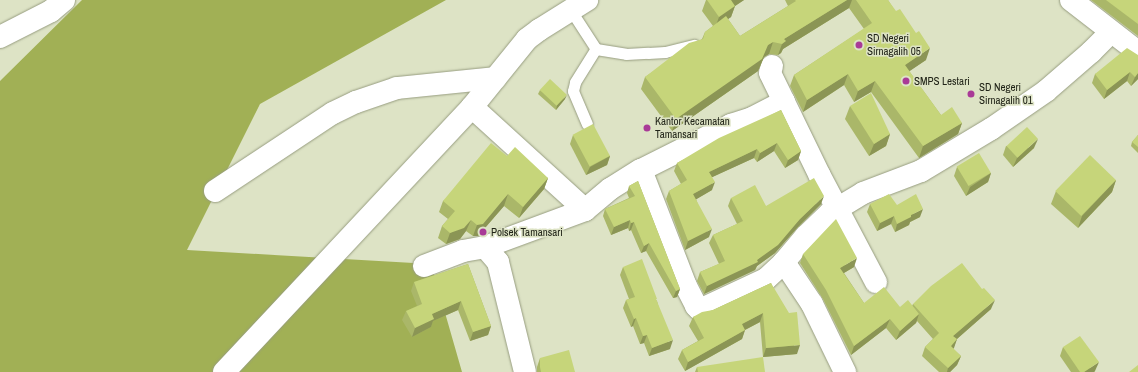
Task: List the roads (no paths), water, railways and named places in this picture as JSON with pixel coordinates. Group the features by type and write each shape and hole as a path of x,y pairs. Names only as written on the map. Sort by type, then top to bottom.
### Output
{"street":[{"path":"0,37 51,11 64,0"},
{"path":"1071,0 1138,52"},
{"path":"224,372 472,107 527,39 579,5"},
{"path":"641,170 686,286 697,308 704,308 766,279 784,262 818,223 838,208 863,193 921,171 991,129 1046,91 1092,52 1112,32"},
{"path":"772,66 770,73 876,282"},
{"path":"216,191 333,113 356,102 397,88 495,78"},
{"path":"424,266 463,251 485,247 584,210 610,189 641,170 731,125 752,118 784,102"},
{"path":"472,107 584,210"},
{"path":"485,247 498,262 525,372"},
{"path":"784,262 812,304 845,372"}],"lane":[{"path":"579,5 596,49"},
{"path":"596,49 626,54 665,52 694,45"},
{"path":"587,124 573,91 575,82 596,49"}],"place":[{"name":"SD Negeri Sirnagalih 05","path":"859,45"},
{"name":"SMPS Lestari","path":"906,81"},
{"name":"SD Negeri Sirnagalih 01","path":"971,94"},
{"name":"Kantor Kecamatan Tamansari","path":"647,128"},
{"name":"Polsek Tamansari","path":"483,232"}]}
